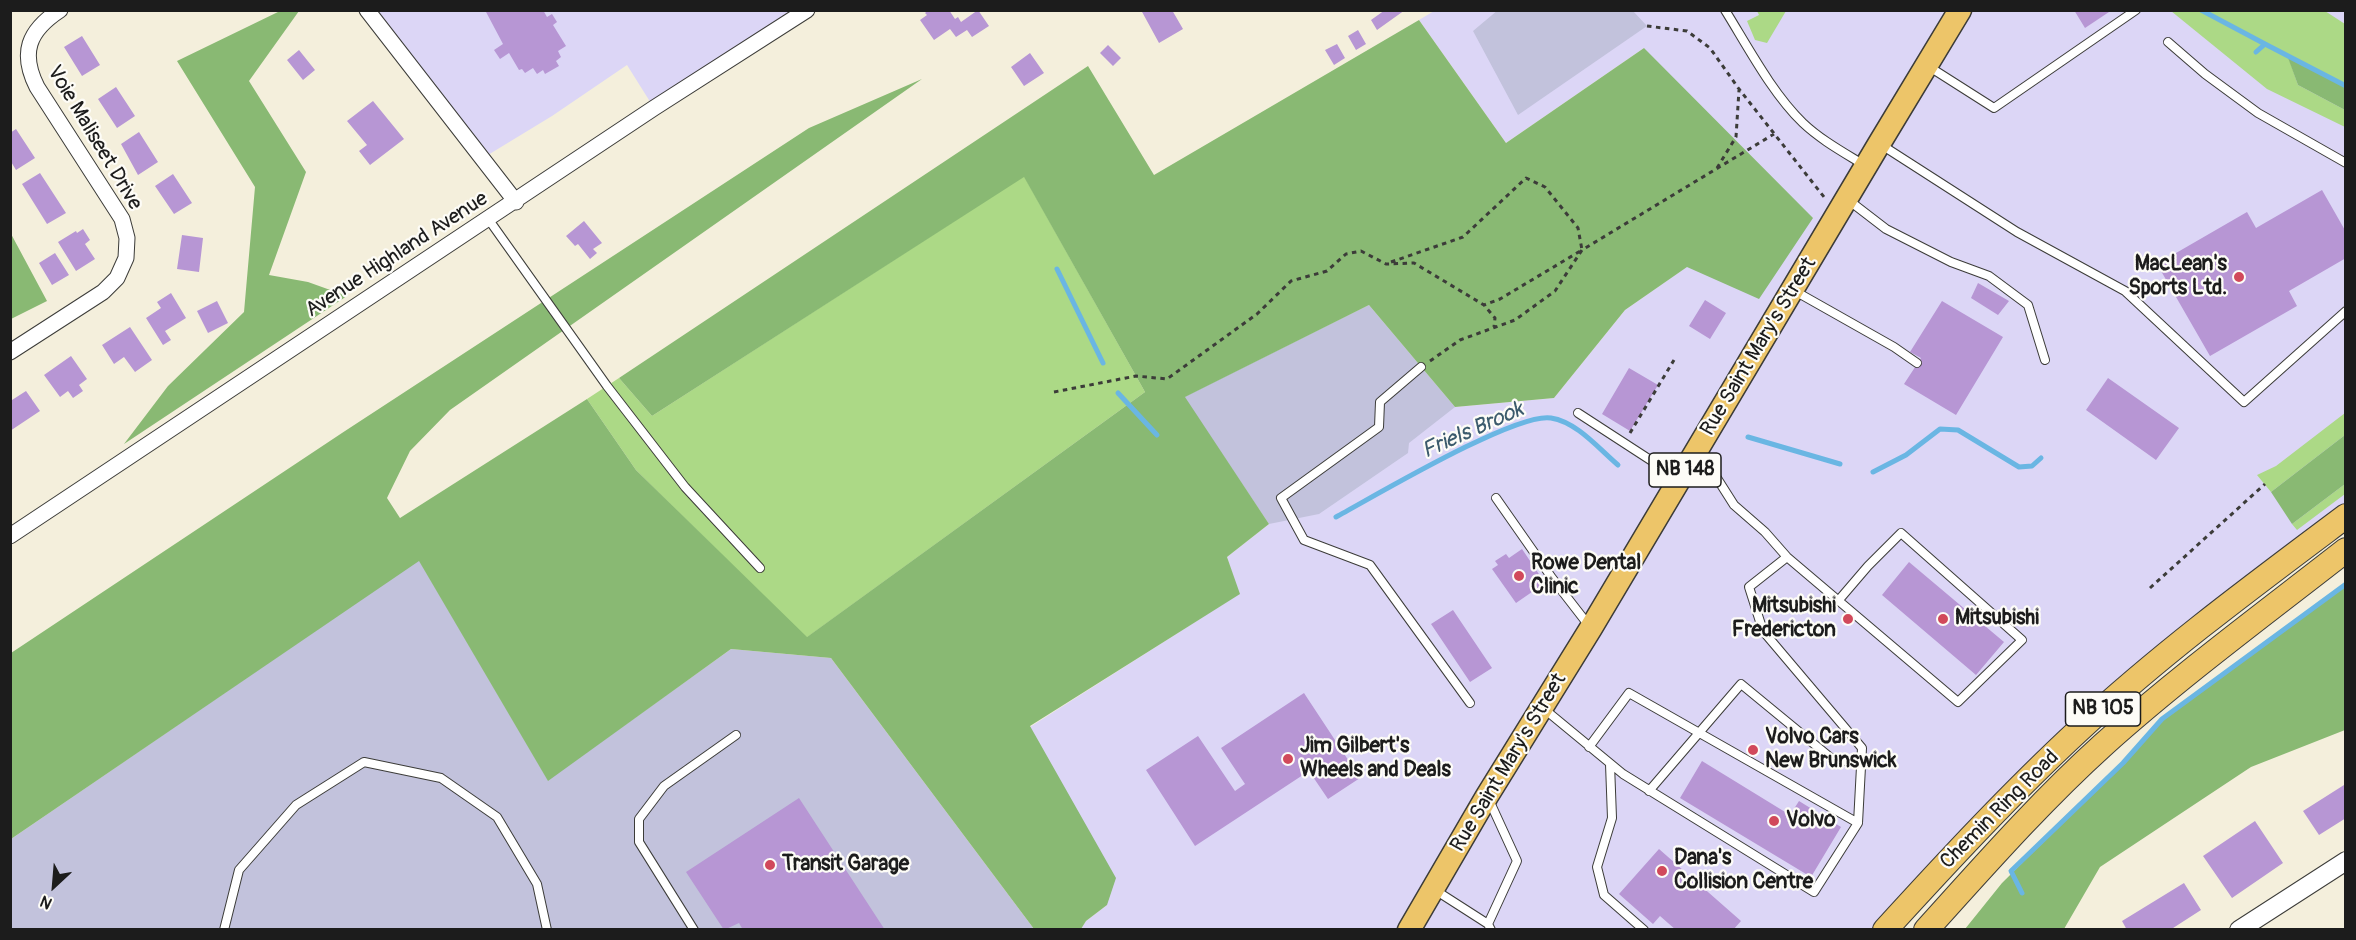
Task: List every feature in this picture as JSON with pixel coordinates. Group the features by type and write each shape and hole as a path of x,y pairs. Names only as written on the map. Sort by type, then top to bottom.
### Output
{"highway":[{"name":"Chemin Ring Road","path":"1885,930 1979,827 2080,729 2201,625 2346,516"},
{"name":"Chemin Ring Road","path":"1926,930 2006,841 2103,746 2217,650 2346,550"}],"main road":[{"name":"Rue Saint Mary's Street","path":"1409,930 1487,796 1591,628 1960,10"}],"street":[{"name":"Voie Maliseet Drive","path":"10,352 103,292 117,278 126,258 127,238 122,219 29,71 27,53 33,34 45,20 60,10"},
{"path":"367,10 516,202"},
{"name":"Avenue Highland Avenue","path":"10,536 489,220 797,13"},
{"path":"2239,930 2346,861"}],"lane":[{"path":"1725,10 1780,96 1797,117 1819,137 1866,166"},
{"path":"1927,65 1994,108 2136,10"},
{"path":"2168,42 2205,74 2258,113 2346,164"},
{"path":"1879,144 2017,232 2125,291 2244,402 2346,311"},
{"path":"1847,199 1886,229 1951,262 1989,276 2028,305 2045,360"},
{"path":"489,220 607,386 685,487 760,568"},
{"path":"1792,290 1894,347 1917,363"},
{"path":"1421,367 1380,402 1379,427 1281,498 1304,540 1370,566 1470,703"},
{"path":"1578,413 1679,479"},
{"path":"1698,449 1734,505 1765,532 1787,557 1958,702 2022,640 1901,533 1868,566 1839,601"},
{"path":"1496,498 1552,578 1591,628"},
{"path":"1542,707 1610,764 1814,892 1858,823 1862,748 1763,631 1749,587 1787,557"},
{"path":"1649,790 1741,684 1831,758 1861,764"},
{"path":"1589,747 1629,693 1858,823"},
{"path":"694,930 639,842 639,819 664,786 736,735"},
{"path":"224,930 239,870 296,805 364,762 441,778 497,817 537,884 547,930"},
{"path":"1610,764 1612,818 1597,867 1604,895 1644,930"},
{"path":"1433,889 1490,927 1517,861 1487,796"}],"path":[{"path":"1647,26 1687,32 1710,48 1738,89 1824,197 1847,199"},
{"path":"1716,170 1736,137 1738,89"},
{"path":"1484,305 1500,299 1774,134"},
{"path":"1386,264 1463,237 1526,178 1545,187 1578,228 1582,250 1555,291 1515,320 1460,340 1421,367"},
{"path":"1054,392 1136,376 1167,379 1257,314 1292,281 1328,271 1346,254 1361,251 1386,264 1414,263 1484,305 1496,318 1494,327"},
{"path":"1624,442 1674,360"},
{"path":"2150,588 2265,484"}],"shaded area":[{"path":"1498,10 1633,11 1647,26 1518,115 1473,31"},
{"path":"367,11 807,11 654,108 627,65 552,116 483,158"},
{"path":"1434,11 2345,11 2345,516 2201,625 1885,929 1081,929 1086,921 1107,905 1030,727 1239,594 1227,557 1269,524 1184,397 1369,305 1455,407 1554,398 1625,310 1688,266 1644,48 1506,143 1419,20"},
{"path":"1369,305 1455,407 1409,443 1408,453 1319,514 1269,524 1184,397"},
{"path":"419,560 548,780 731,649 831,658 1034,929 11,930 11,839"}],"green space":[{"path":"280,11 299,11 249,81 306,172 269,275 308,282 347,296 124,444 168,386 244,312 255,187 177,61"},
{"path":"1757,11 1786,11 1767,43 1755,40 1747,21 1759,15"},
{"path":"2171,11 2325,11 2345,24 2345,86 2288,56 2298,85 2345,110 2345,127 2267,89"},
{"path":"1419,20 1506,143 1644,48 1813,218 1759,299 1687,267 1625,310 1554,398 1455,407 1369,305 1185,397 1269,524 1227,557 1240,594 1030,726 1116,878 1107,905 1086,921 1081,929 1034,929 831,658 731,649 548,781 419,561 11,839 11,653 345,431 809,128 922,79 450,410 410,451 387,498 400,518 587,399 636,470 807,637 1145,392 1024,177 652,416 619,378 1088,66 1154,175"},
{"path":"2287,55 2345,86 2345,110 2298,85"},
{"path":"1024,176 1145,392 806,638 636,470 587,399 619,378 652,416"},
{"path":"10,232 47,301 11,319 10,319"},
{"path":"2345,413 2345,435 2271,492 2257,475 2276,466"},
{"path":"2345,435 2345,484 2292,524 2271,492"},
{"path":"2345,484 2345,494 2297,530 2292,524"},
{"path":"2345,584 2345,730 2251,767 2100,867 2064,929 1965,929 2002,883 2123,763 2162,719"}],"building":[{"path":"485,10 543,10 547,17 552,14 557,22 553,25 566,46 558,51 561,57 556,61 559,66 545,74 543,70 537,74 533,68 525,73 522,69 519,70 509,53 500,59 494,50 503,44"},
{"path":"928,10 949,10 955,19 958,17 961,22 978,10 989,26 972,37 967,30 956,37 950,29 934,40 920,20 927,15 925,13"},
{"path":"1141,10 1172,10 1183,29 1159,43"},
{"path":"1385,10 1405,10 1377,30 1371,20"},
{"path":"2074,10 2112,10 2085,28"},
{"path":"1358,30 1366,44 1356,50 1348,36"},
{"path":"82,36 100,65 82,76 64,47"},
{"path":"1337,44 1345,58 1334,65 1325,50"},
{"path":"1108,45 1121,58 1113,66 1100,53"},
{"path":"299,50 315,70 303,80 287,60"},
{"path":"1030,53 1044,73 1024,86 1011,67"},
{"path":"116,87 135,116 117,128 98,99"},
{"path":"373,101 404,139 370,165 359,151 367,145 347,121"},
{"path":"16,129 35,158 16,170 10,160 10,133"},
{"path":"139,132 158,162 138,175 121,144"},
{"path":"40,173 66,213 47,224 22,184"},
{"path":"173,174 192,203 174,214 155,186"},
{"name":"MacLean's Sports Ltd.","path":"2322,190 2346,232 2346,258 2289,291 2297,306 2210,356 2157,264 2247,212 2256,228"},
{"path":"584,221 602,243 593,249 597,253 590,259 578,244 575,246 566,236"},
{"path":"83,229 90,240 85,244 95,259 76,271 58,242"},
{"path":"182,235 203,238 199,272 177,269"},
{"path":"55,253 69,275 52,285 39,263"},
{"path":"1978,283 2009,301 1998,315 1971,298"},
{"path":"171,293 186,318 165,331 171,340 163,345 146,318 161,308 157,302"},
{"path":"1705,300 1726,313 1710,339 1689,326"},
{"path":"217,301 228,323 208,333 197,311"},
{"path":"1942,301 2003,337 1956,415 1904,384 1921,358 1910,352"},
{"path":"130,327 152,360 135,372 124,357 114,364 102,345"},
{"path":"71,356 87,379 79,385 83,391 73,398 68,391 60,397 44,375"},
{"path":"1629,368 1658,385 1630,431 1602,414"},
{"path":"2108,378 2179,428 2156,460 2086,410"},
{"path":"26,391 40,411 10,431 12,400"},
{"name":"Rowe Dental Clinic","path":"1522,549 1545,583 1516,603 1492,569 1498,565 1495,561 1506,554 1509,558"},
{"name":"Mitsubishi","path":"1909,562 2004,642 1976,675 1882,595"},
{"path":"1453,610 1492,668 1470,682 1431,624"},
{"path":"1304,693 1360,778 1328,799 1309,771 1195,846 1146,770 1198,736 1235,791 1245,784 1221,748"},
{"name":"Volvo","path":"1702,761 1790,815 1799,801 1841,827 1811,877 1680,798"},
{"path":"2344,785 2346,818 2319,835 2303,811"},
{"name":"Transit Garage","path":"799,798 885,930 743,930 739,923 724,930 686,872"},
{"path":"2255,821 2283,863 2232,898 2203,856"},
{"name":"Dana's Collision Centre","path":"1659,849 1741,921 1733,930 1676,930 1660,916 1653,924 1619,894"},
{"path":"2184,883 2201,910 2170,930 2127,930 2122,921"}],"waterway":[{"path":"2201,10 2265,44"},
{"name":"Friels Brook","path":"2256,52 2265,44 2346,86"},
{"name":"Friels Brook","path":"1057,269 1103,363"},
{"name":"Friels Brook","path":"1118,393 1157,435"},
{"name":"Friels Brook","path":"1336,517 1445,457 1508,428 1533,420 1551,418 1570,425 1579,430 1618,465"},
{"name":"Friels Brook","path":"1873,472 1906,455 1940,429 1958,430 2019,467 2032,466 2041,458"},
{"name":"Friels Brook","path":"1748,437 1840,464"},
{"path":"2022,893 2011,871 2123,763 2162,719 2346,584"}],"place":[{"name":"MacLean's Sports Ltd.","path":"2239,277"},
{"name":"Rowe Dental Clinic","path":"1519,576"},
{"name":"Mitsubishi Fredericton","path":"1848,619"},
{"name":"Mitsubishi","path":"1943,619"},
{"name":"Volvo Cars New Brunswick","path":"1753,750"},
{"name":"Jim Gilbert's Wheels and Deals","path":"1288,759"},
{"name":"Volvo","path":"1774,821"},
{"name":"Transit Garage","path":"770,865"},
{"name":"Dana's Collision Centre","path":"1662,871"}]}
